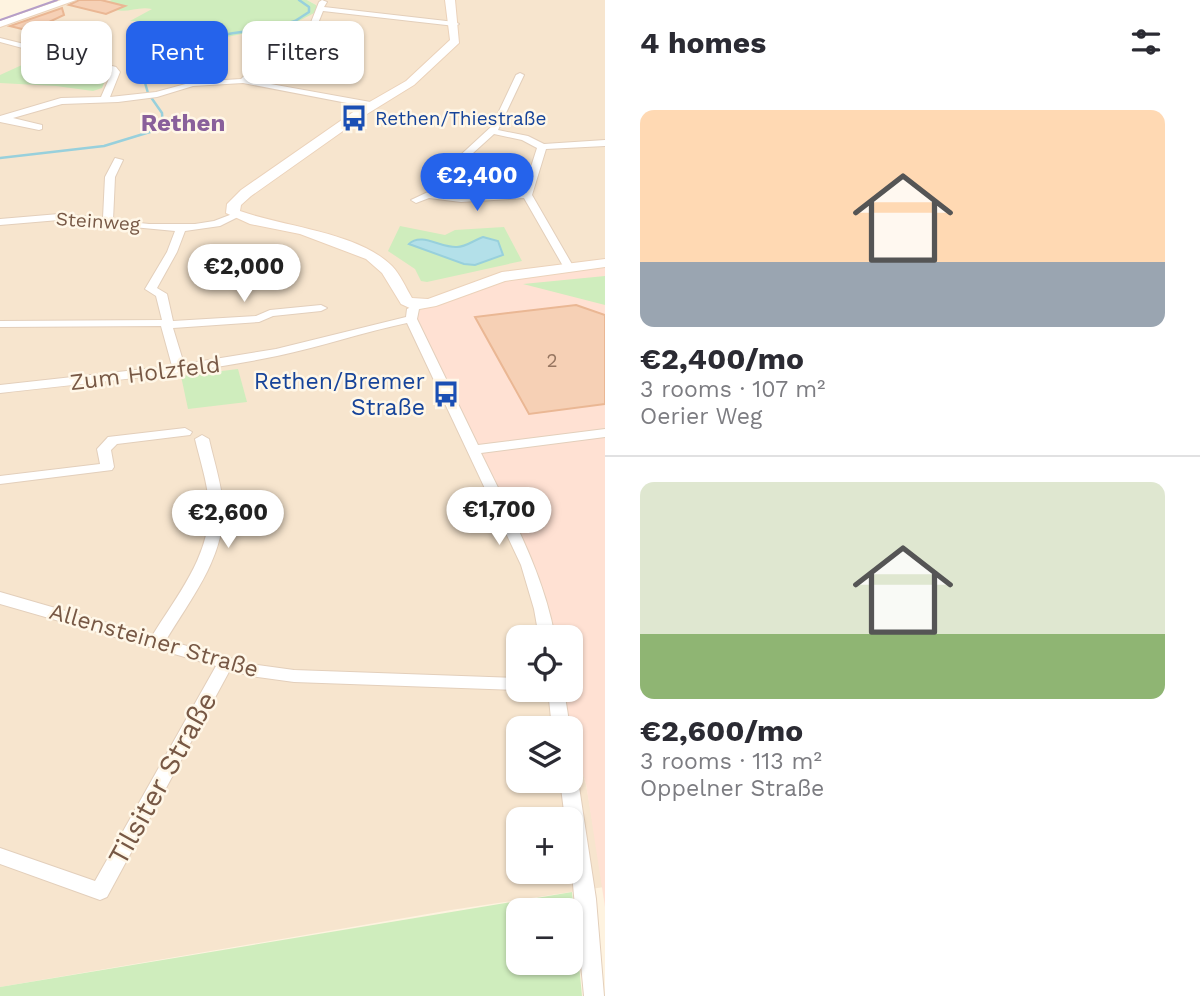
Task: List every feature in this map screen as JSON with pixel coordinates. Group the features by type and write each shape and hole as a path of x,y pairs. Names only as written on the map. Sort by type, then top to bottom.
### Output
{"street":[{"path":"0,24 71,0"},
{"path":"316,21 324,0"},
{"path":"450,0 455,41 410,83 373,105 246,193 231,209 235,216 304,231 358,249 381,263 413,303 473,450 528,565 545,625"},
{"path":"321,9 455,24"},
{"path":"0,40 113,69 116,72 115,78 104,100"},
{"path":"459,161 496,127 520,75"},
{"path":"1,118 47,104 146,96 193,84 242,82"},
{"path":"254,84 373,105"},
{"path":"1,118 39,127"},
{"path":"492,131 525,138 542,147 605,143"},
{"path":"542,147 527,195 568,266"},
{"path":"108,221 110,177 118,160"},
{"path":"415,200 428,195 461,199 527,195"},
{"name":"Steinweg","path":"0,222 55,217 181,228 220,224 235,216"},
{"path":"179,369 166,324 168,319 161,294 151,289 172,252 181,228"},
{"path":"413,303 431,303 502,277 605,263"},
{"name":"Zum Holzfeld","path":"0,389 179,369 279,353 413,303"},
{"path":"0,324 183,326 259,319 270,313 321,308"},
{"name":"Zum Holzfeld","path":"0,395 41,386"},
{"path":"0,480 107,467 104,449 113,440 185,432"},
{"path":"473,450 605,433"},
{"path":"156,642 196,576 213,540 216,505 202,439"},
{"name":"Allensteiner Straße","path":"0,598 225,664 294,676 506,684"},
{"name":"Tilsiter Straße","path":"0,856 100,891 225,664"},
{"path":"571,793 586,898 594,996"}],"shaded area":[{"path":"74,0 143,0 154,9 126,21 126,84 228,84 228,30 242,28 242,84 364,84 364,21 297,21 316,5 307,0 605,0 605,264 528,565 544,625 506,625 506,702 561,702 565,716 506,716 506,793 583,793 583,774 604,887 531,898 506,898 506,902 0,987 0,24"},
{"path":"605,264 605,907 583,774 583,716 565,716 561,702 583,702 583,625 545,625 542,609 411,319 423,308 497,279"}],"green space":[{"path":"112,0 307,0 316,5 318,11 299,21 242,21 242,34 228,37 228,21 130,21 152,9 120,11 115,10 124,5 99,5"},
{"path":"21,65 21,84 104,84 102,88 93,91 0,83 0,75"},
{"path":"400,226 445,235 455,230 504,227 522,261 427,282 421,281 415,269 388,251"},
{"path":"605,276 605,305 523,284"},
{"path":"238,369 247,402 188,409 181,376"},
{"path":"572,892 573,898 536,898"},
{"path":"506,903 506,975 580,975 582,996 0,996 0,987"}],"water":[{"path":"483,237 498,241 503,255 475,265 464,264 409,244 425,240 460,247"}],"building":[{"path":"79,0 101,0 125,6 106,14 69,5"},
{"path":"62,8 64,15 51,21 24,21"},
{"path":"21,22 21,29 10,26"},
{"path":"576,305 605,315 605,404 529,414 475,317"}],"waterway":[{"path":"0,158 104,146 163,128 162,113 148,93 143,76 158,60 193,41 295,21 309,12 309,7 299,0"}],"tram line":[{"path":"0,20 57,0"}],"place":[{"name":"Rethen/Thiestraße","path":"354,118"},
{"name":"Rethen/Bremer Straße","path":"446,394"}],"district":[{"name":"Rethen","path":"183,123"}]}
